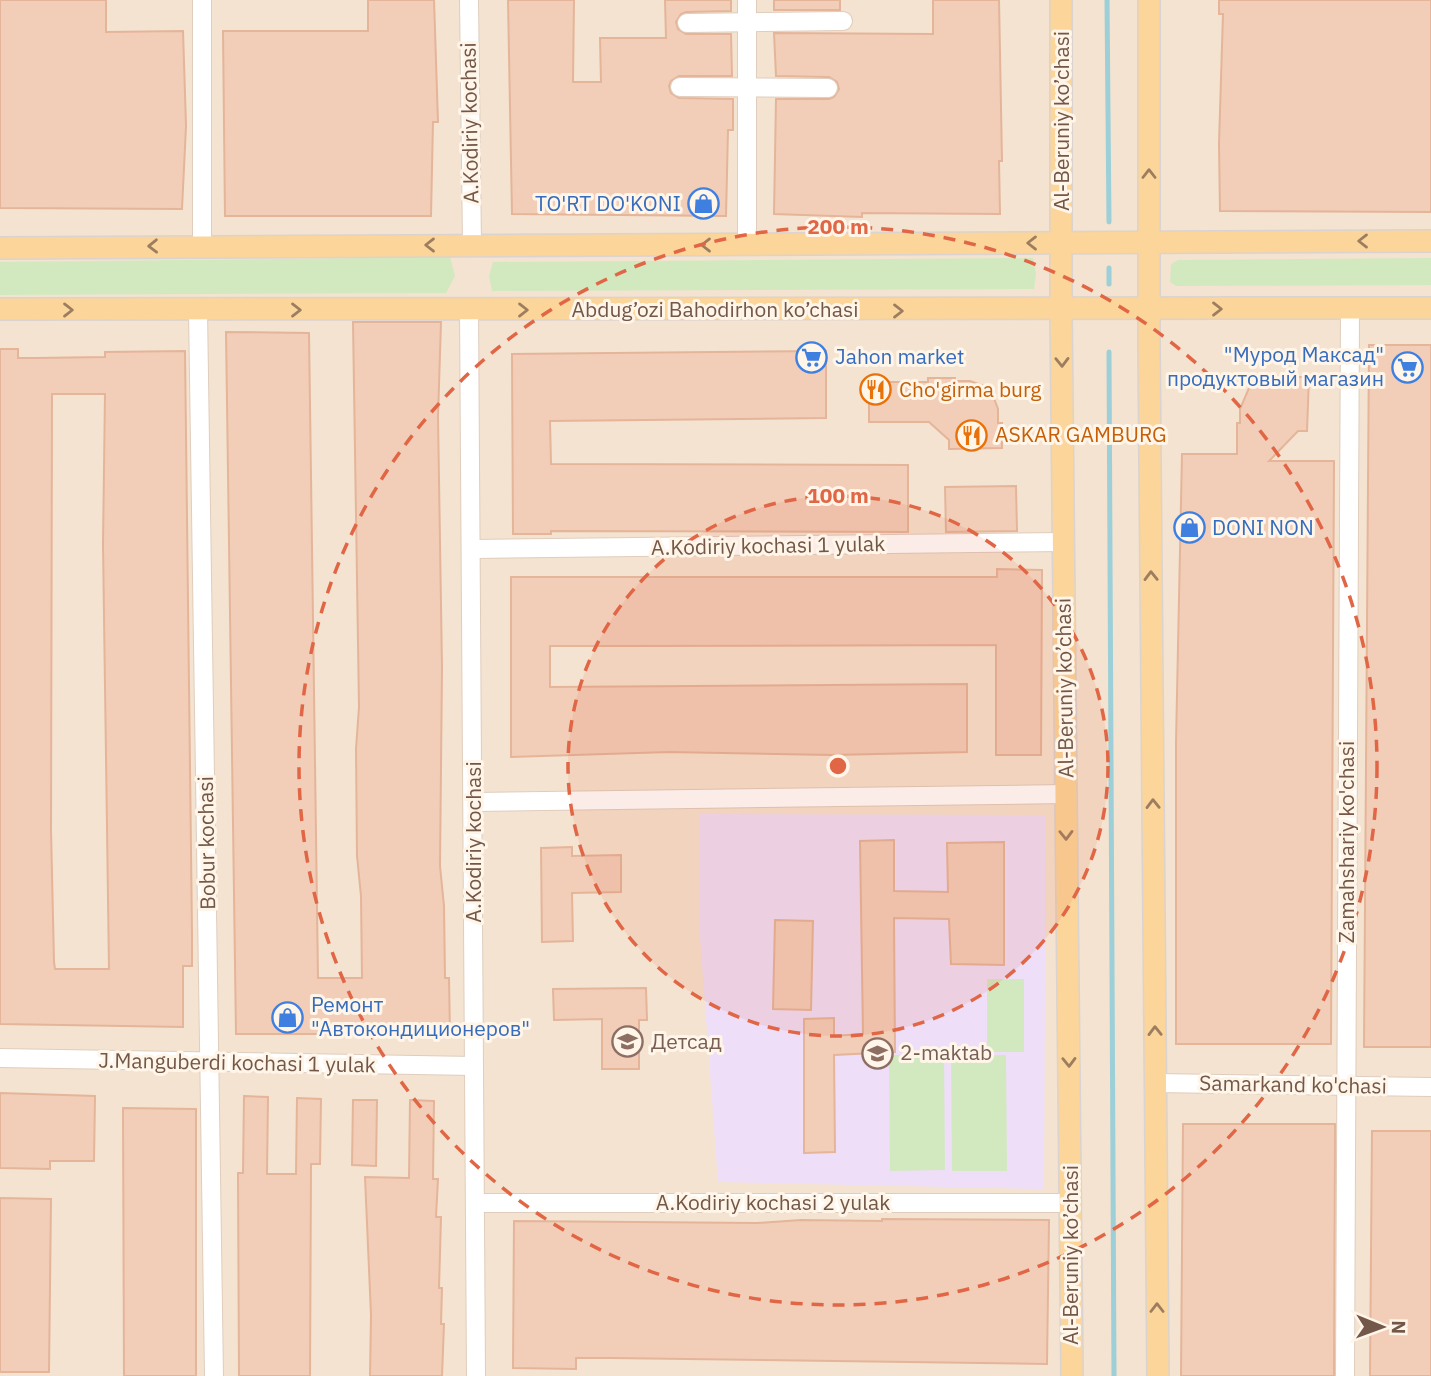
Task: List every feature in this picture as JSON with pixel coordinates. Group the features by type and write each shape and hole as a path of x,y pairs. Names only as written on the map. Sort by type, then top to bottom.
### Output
{"main road":[{"name":"Al-Beruniy ko’chasi","path":"1061,0 1061,311 1072,1376"},
{"path":"1149,0 1158,1376"},
{"path":"0,248 1431,241"},
{"name":"Abdug’ozi Bahodirhon ko’chasi","path":"0,309 1061,311 1431,308"}],"street":[{"path":"202,0 202,245"},
{"name":"A.Kodiriy kochasi","path":"469,0 472,245"},
{"path":"747,0 747,245"},
{"path":"687,23 843,21"},
{"path":"680,87 828,88"},
{"name":"Zamahshariy ko'chasi","path":"1345,1376 1350,308"},
{"name":"A.Kodiriy kochasi","path":"469,309 473,549 476,1376"},
{"name":"Bobur kochasi","path":"198,310 214,1376"},
{"name":"A.Kodiriy kochasi 1 yulak","path":"473,549 1063,542"},
{"path":"474,802 1066,793"},
{"name":"J.Manguberdi kochasi 1 yulak","path":"0,1058 211,1064 474,1066"},
{"name":"Samarkand ko'chasi","path":"1156,1083 1431,1087"},
{"name":"A.Kodiriy kochasi 2 yulak","path":"475,1203 1071,1203"}],"shaded area":[{"path":"0,0 1431,0 1431,1376 0,1376"},
{"name":"2-maktab","path":"700,814 1046,815 1044,1189 718,1182 699,923"}],"green space":[{"path":"450,257 455,276 446,293 0,295 0,262"},
{"path":"1033,258 1036,274 1034,289 492,291 489,276 493,262"},
{"path":"1431,258 1431,285 1176,286 1170,282 1171,264 1178,260"},
{"path":"987,979 1024,979 1024,1052 987,1052"},
{"path":"889,1055 944,1055 945,1170 890,1171"},
{"path":"1006,1055 1007,1171 952,1171 951,1056"}],"building":[{"path":"0,0 106,0 106,32 183,31 186,126 182,209 0,208"},
{"path":"368,0 434,0 438,122 433,122 431,216 225,216 223,31 368,31"},
{"path":"508,0 574,0 573,82 601,82 600,38 666,38 665,0 731,0 731,11 686,12 681,14 676,22 678,29 686,34 731,34 732,76 679,76 671,81 669,86 671,93 679,98 733,99 733,130 728,130 726,216 512,214"},
{"path":"774,0 840,0 840,10 774,10"},
{"path":"933,0 999,0 1002,161 999,161 1000,214 862,213 862,217 774,214 776,99 829,99 834,97 839,89 837,82 829,77 776,76 774,33 933,34"},
{"path":"1219,0 1431,0 1431,212 1220,211 1223,14 1219,14"},
{"path":"353,322 441,322 438,417 442,668 440,866 444,906 445,978 449,978 450,1034 236,1034 226,332 309,333 318,978 362,978 361,896 357,856 356,749 359,707"},
{"path":"1369,345 1431,345 1431,1047 1364,1047"},
{"path":"0,349 18,349 18,358 105,357 105,352 185,351 192,966 183,966 183,1027 0,1024","holes":["52,394 105,394 103,544 109,969 55,969 51,830"]},
{"path":"826,351 826,418 550,421 551,464 908,465 908,532 551,531 551,534 513,534 512,354"},
{"path":"1284,377 1309,377 1307,431 1298,431 1269,461 1334,461 1331,1044 1176,1044 1176,743 1182,454 1237,454 1237,423 1240,423 1240,409 1249,388 1269,380 1284,380"},
{"path":"928,378 955,378 955,381 970,381 990,388 998,409 998,423 1002,423 1002,448 949,449 949,440 929,422 869,422 869,382 928,382"},
{"path":"1016,486 1017,531 946,532 945,487"},
{"path":"997,569 1042,570 1041,755 996,755 996,645 550,646 550,687 967,684 967,752 832,755 669,752 511,757 511,577 997,577"},
{"path":"894,840 894,891 948,892 947,843 1004,842 1004,965 951,964 949,919 894,918 895,1052 834,1055 835,1152 804,1153 804,1019 834,1018 834,1036 863,1034 860,841"},
{"path":"572,847 572,856 621,855 621,892 572,893 573,941 542,942 541,848"},
{"path":"775,920 813,921 811,1010 773,1009"},
{"path":"646,988 647,1020 639,1020 639,1069 602,1069 602,1019 554,1020 553,989"},
{"path":"0,1093 95,1096 94,1161 50,1161 50,1169 0,1168"},
{"path":"244,1096 268,1097 267,1174 296,1174 297,1098 321,1099 320,1164 311,1164 310,1376 239,1376 238,1173 243,1173"},
{"path":"353,1100 377,1100 376,1166 352,1165"},
{"path":"410,1100 434,1101 433,1179 438,1179 436,1217 441,1217 439,1288 442,1288 441,1324 444,1324 442,1376 370,1376 371,1315 365,1177 409,1178"},
{"path":"123,1108 196,1109 196,1376 124,1376"},
{"path":"1183,1124 1335,1124 1334,1376 1181,1376"},
{"path":"1372,1131 1431,1131 1431,1376 1370,1376"},
{"path":"0,1198 51,1199 49,1372 0,1372"},
{"path":"882,1219 1049,1220 1047,1364 576,1358 576,1369 513,1368 514,1221 757,1223"}],"waterway":[{"path":"1107,0 1109,222"},
{"path":"1109,268 1109,284"},
{"path":"1109,352 1114,1376"}],"place":[{"name":"TO'RT DO'KONI","path":"704,204"},
{"name":"Jahon market","path":"812,357"},
{"name":"\"Мурод Максад\" продуктовый магазин","path":"1407,367"},
{"name":"Cho'girma burg","path":"876,390"},
{"name":"ASKAR GAMBURG","path":"972,435"},
{"name":"DONI NON","path":"1189,528"},
{"name":"Ремонт \"Автокондиционеров\"","path":"288,1017"},
{"name":"Детсад","path":"628,1042"},
{"name":"2-maktab","path":"877,1053"}]}
